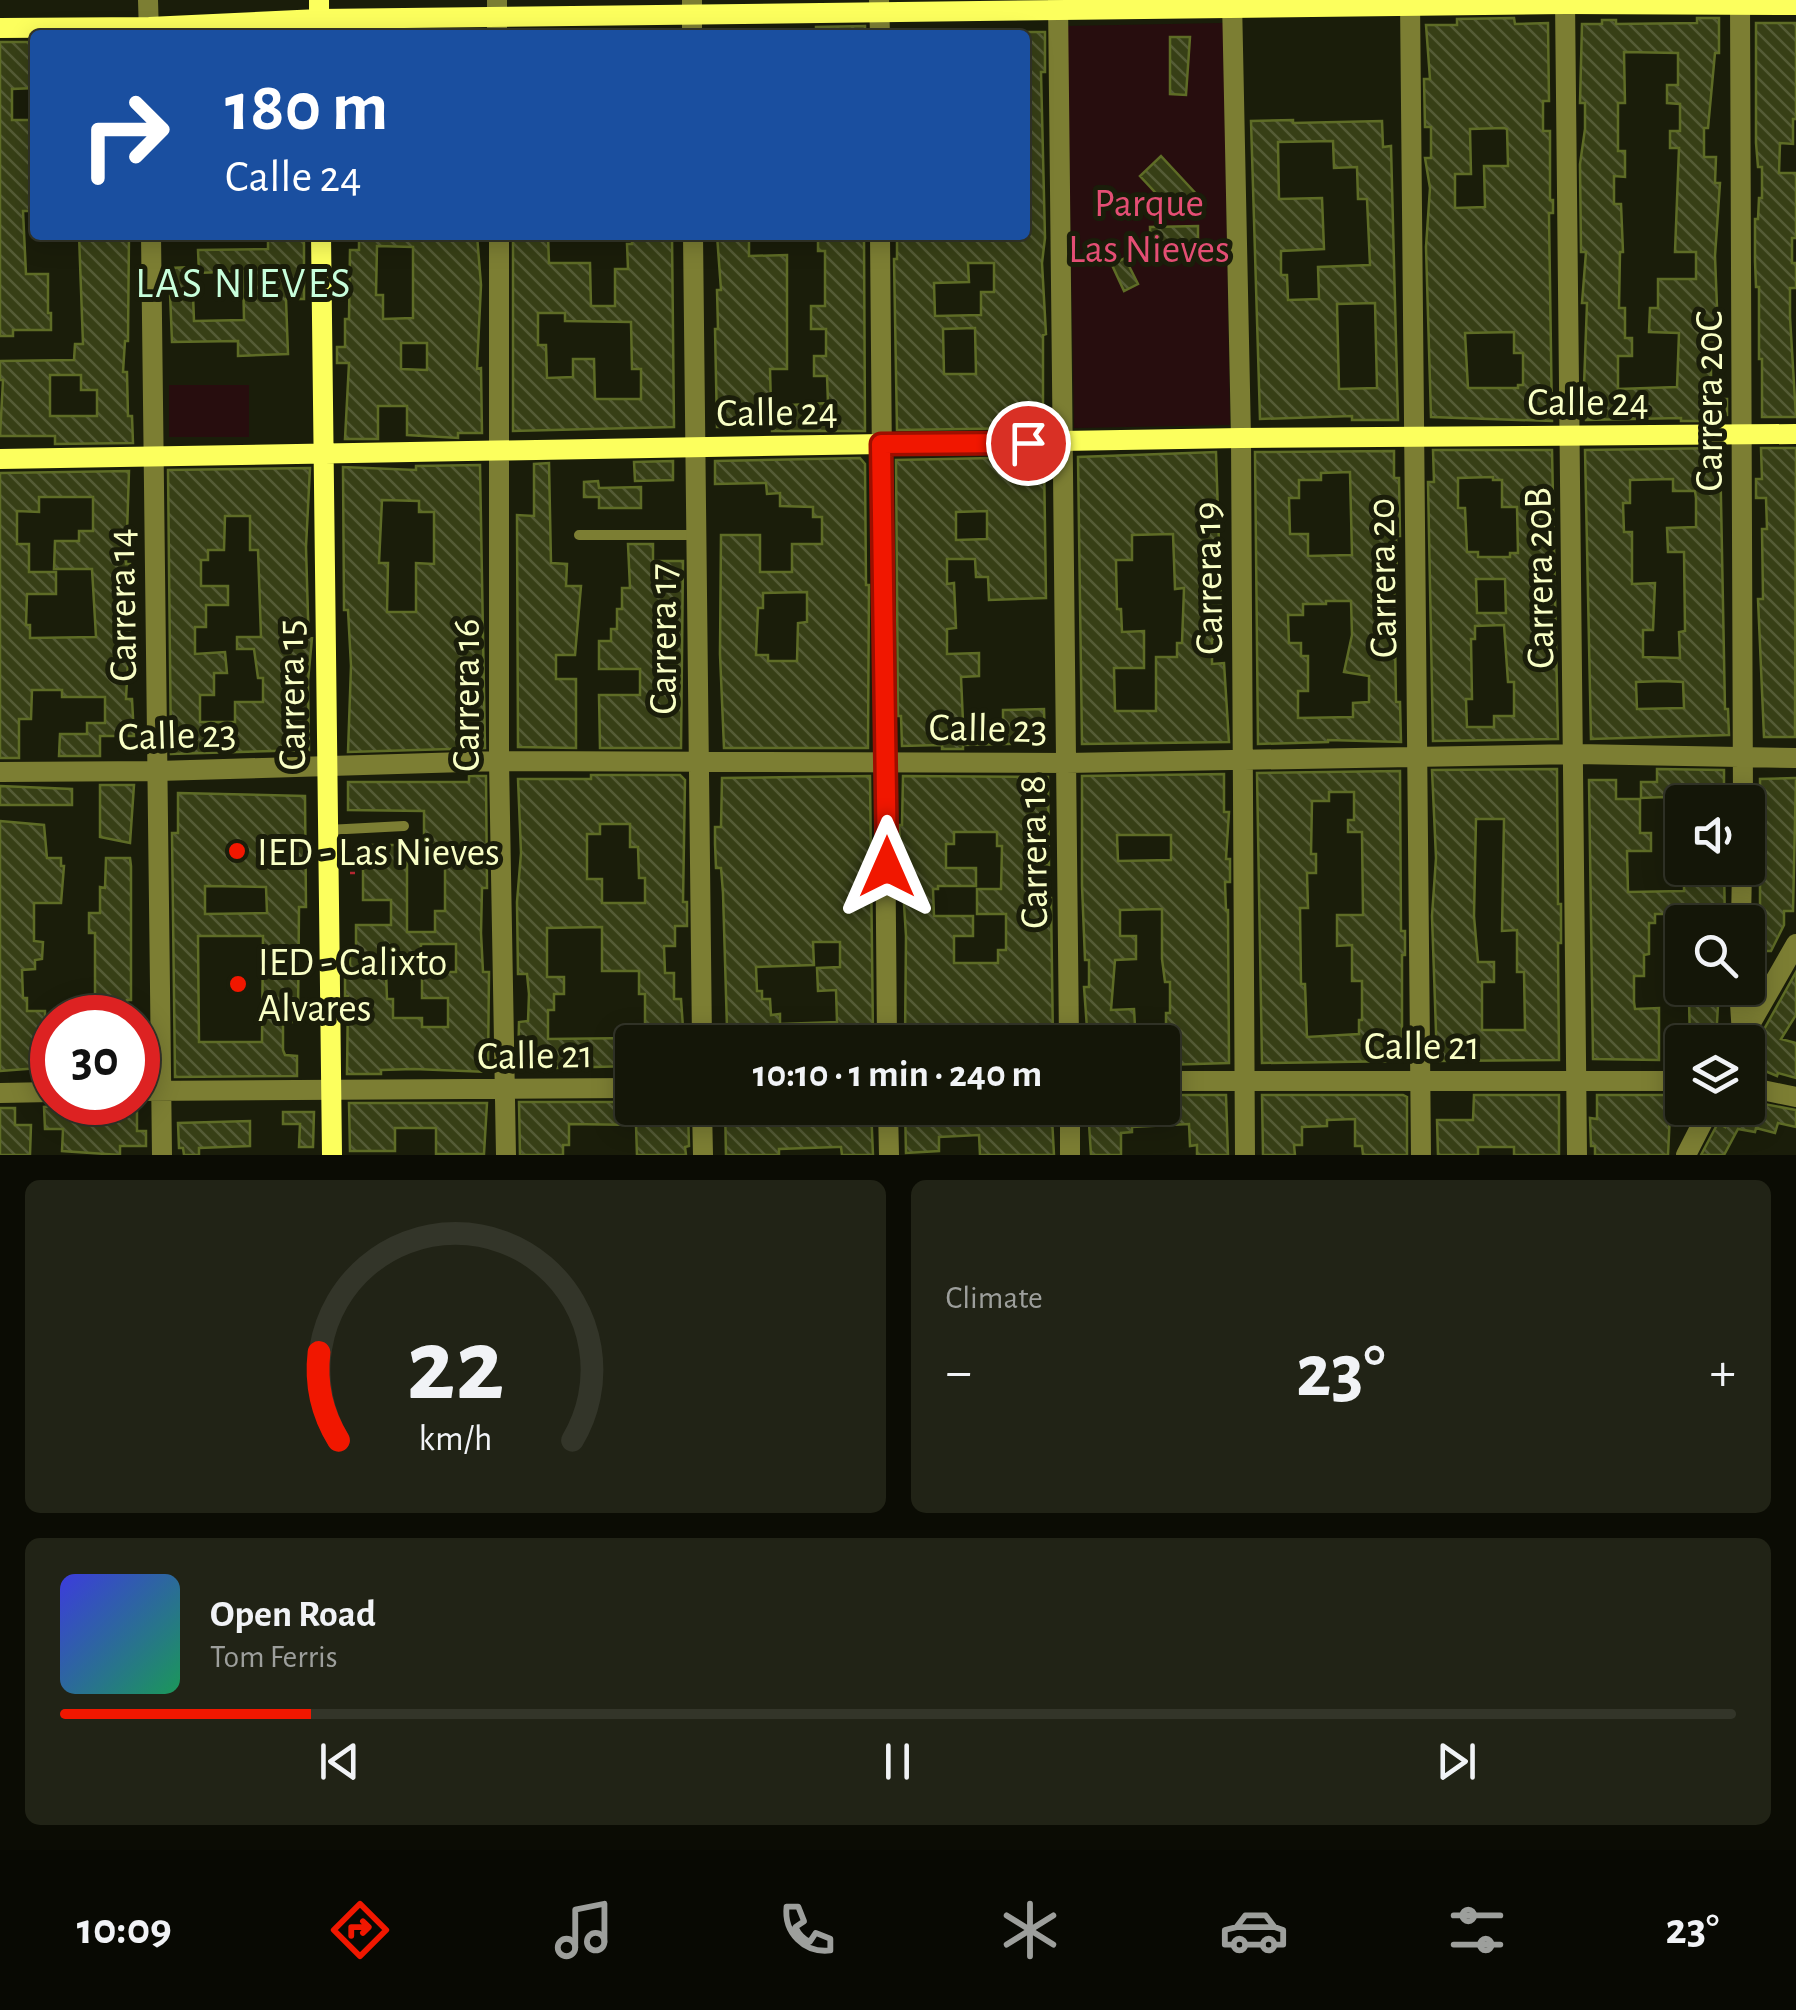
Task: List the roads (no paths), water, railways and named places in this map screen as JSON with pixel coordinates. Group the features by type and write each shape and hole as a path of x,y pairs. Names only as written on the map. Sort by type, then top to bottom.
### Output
{"street":[{"path":"148,0 149,30"},
{"name":"Carrera 20B","path":"1565,2 1578,1155"},
{"name":"Carrera 20C","path":"1740,2 1743,785"},
{"name":"Carrera 20","path":"1410,4 1420,1155"},
{"path":"162,30 319,18 692,17 879,6 1796,4"},
{"name":"Carrera 19","path":"1232,5 1246,1155"},
{"name":"Carrera 18","path":"1058,6 1069,1025"},
{"path":"0,28 99,30"},
{"name":"Carrera 14","path":"151,240 162,1155"},
{"name":"Carrera 15","path":"321,240 332,1155"},
{"name":"Carrera 16","path":"498,240 499,761 506,1155"},
{"name":"Carrera 17","path":"693,240 702,1025"},
{"path":"880,240 887,1025"},
{"name":"Calle 24","path":"0,459 1240,438 1796,434"},
{"name":"Calle 23","path":"0,772 499,761 1066,763 1576,754 1796,758"},
{"path":"1750,1025 1796,944"},
{"name":"Calle 21","path":"1180,1081 1665,1082"},
{"name":"Calle 21","path":"161,1091 615,1088"},
{"path":"1765,1091 1796,1097"},
{"path":"0,1092 30,1092"},
{"path":"702,1125 702,1155"},
{"path":"888,1125 888,1155"},
{"path":"1070,1125 1070,1155"},
{"path":"1686,1155 1701,1125"}],"lane":[{"path":"579,534 696,535"},
{"path":"326,830 404,826"}],"place":[{"name":"IED - Las Nieves","path":"237,851"},
{"name":"IED - Calixto Alvares","path":"238,984"}],"district":[{"name":"LAS NIEVES","path":"244,282"}],"park label":[{"name":"Parque Las Nieves","path":"1149,225"}]}
